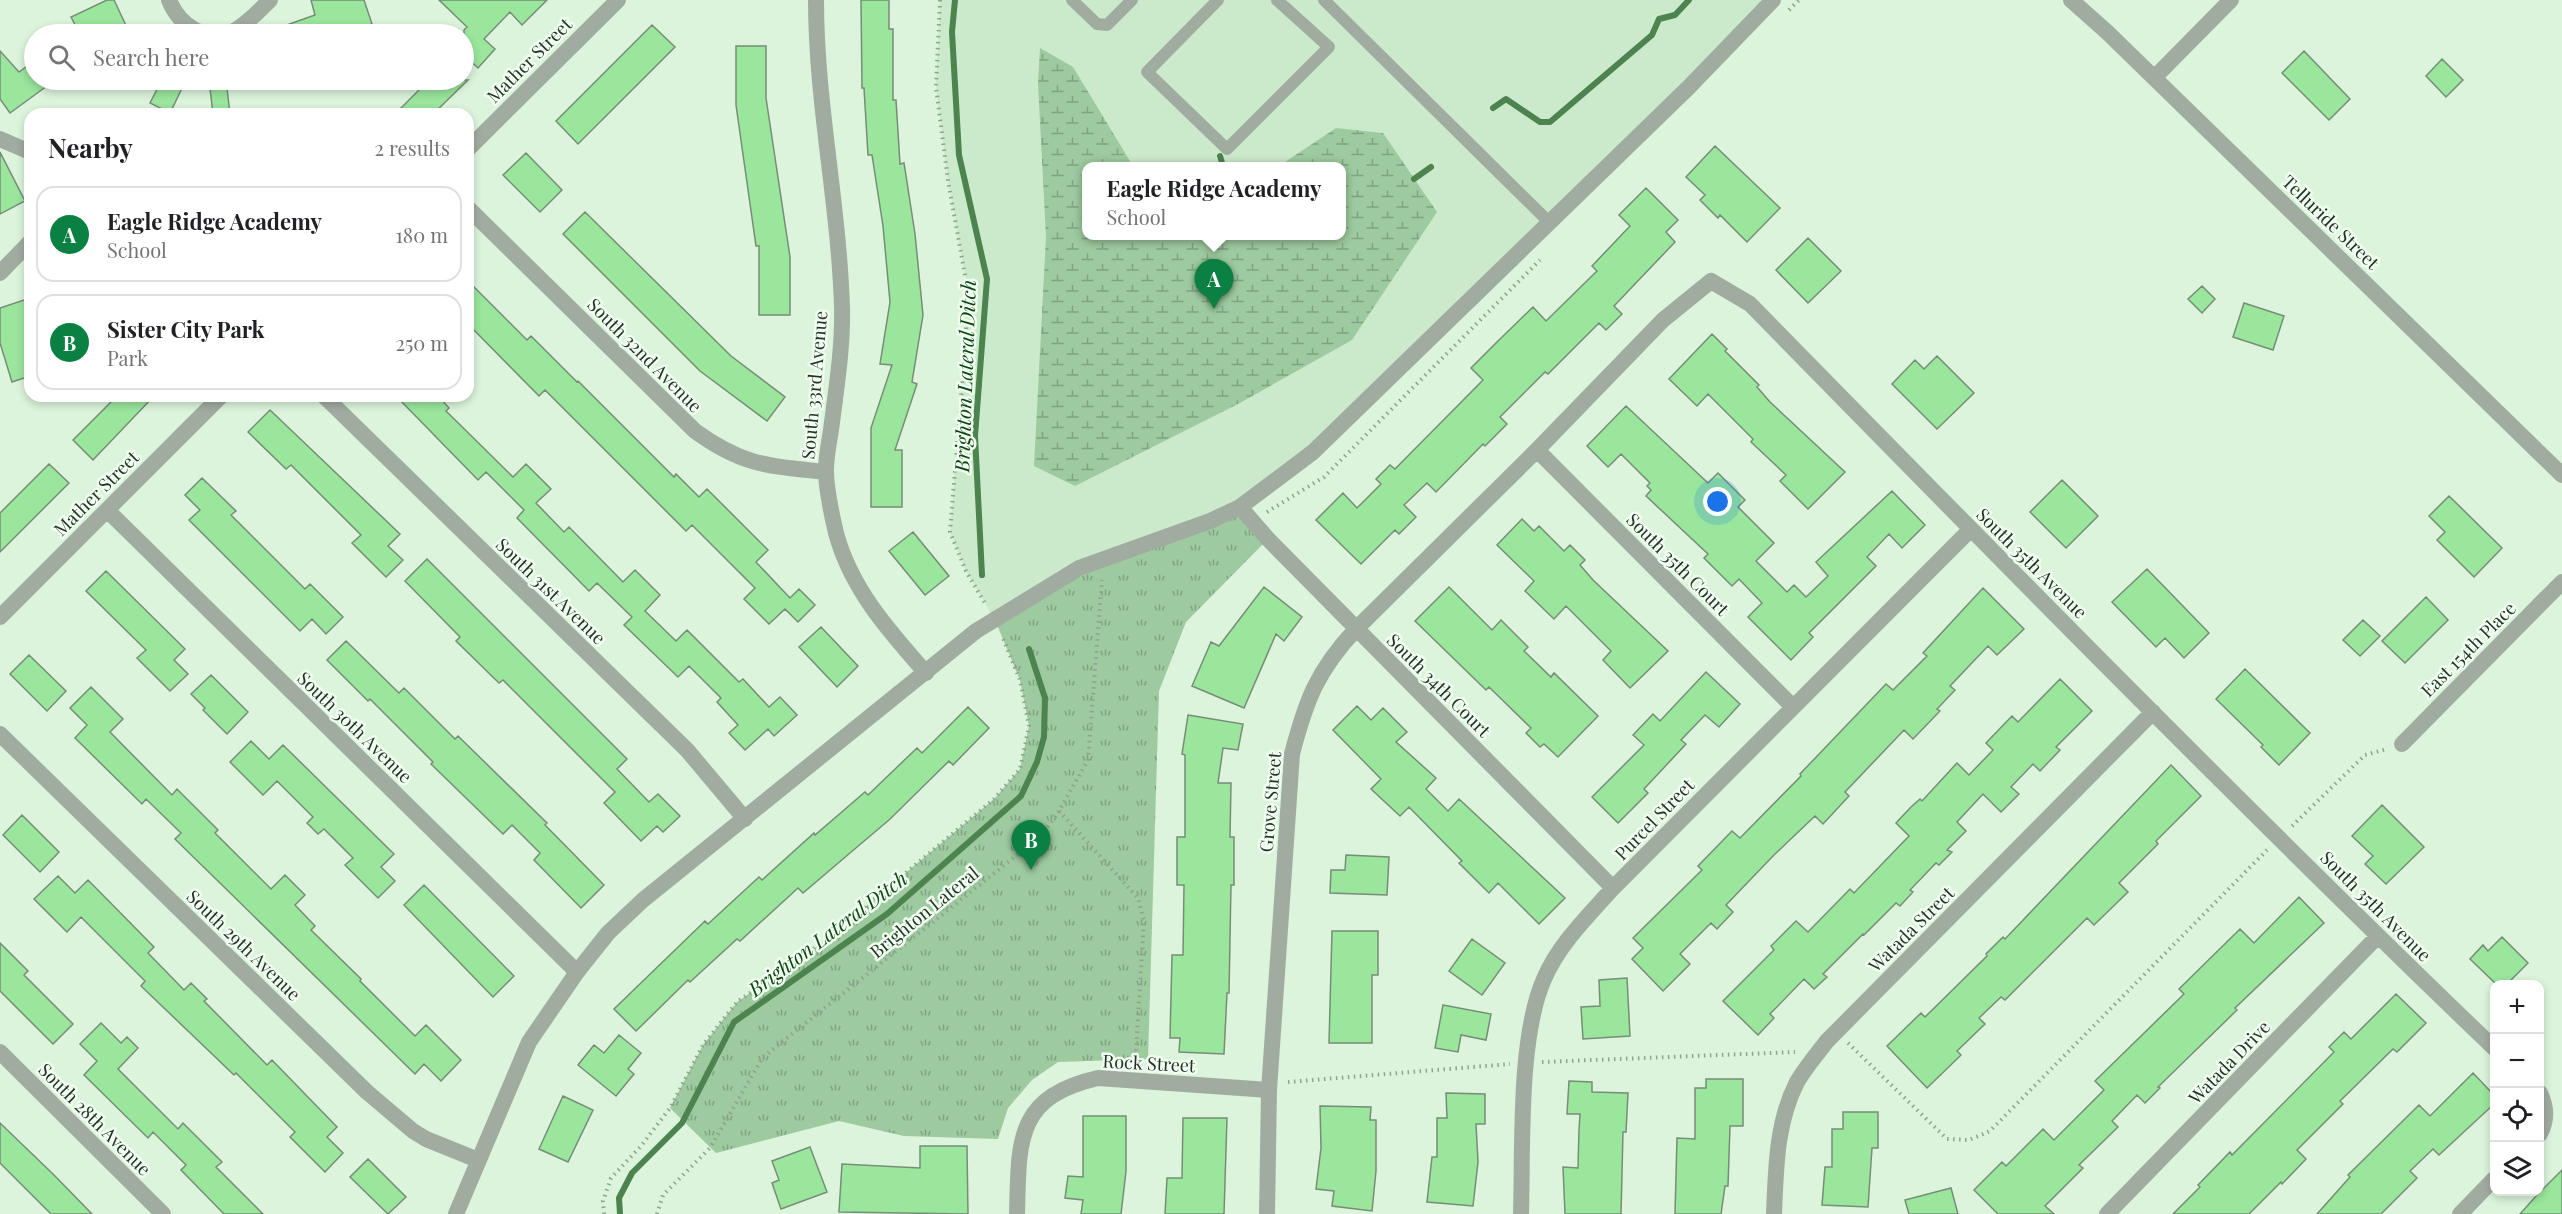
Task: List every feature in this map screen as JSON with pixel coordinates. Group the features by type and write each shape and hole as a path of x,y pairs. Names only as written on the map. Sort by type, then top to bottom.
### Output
{"street":[{"path":"169,0 173,11 187,24"},
{"path":"244,24 270,0"},
{"name":"Mather Street","path":"474,143 618,0"},
{"name":"South 33rd Avenue","path":"816,0 816,54 838,243 842,309 826,471 836,533 846,563 859,588 887,628 926,673"},
{"path":"456,1214 529,1042 577,972 608,933 643,900 976,631 1079,568 1210,521 1240,507 1313,452 1550,224 1689,87 1773,0"},
{"name":"Telluride Street","path":"2071,0 2562,474"},
{"path":"2154,78 2231,0"},
{"path":"0,139 24,149"},
{"name":"South 32nd Avenue","path":"474,214 695,431 720,449 748,461 776,467 826,471"},
{"path":"0,273 24,248"},
{"name":"South 35th Avenue","path":"1537,450 1663,320 1711,281 1750,304 2153,712 2490,1044"},
{"name":"Mather Street","path":"0,617 215,402"},
{"name":"South 31st Avenue","path":"330,402 687,750 745,819"},
{"name":"Grove Street","path":"1267,1214 1269,1090 1292,754 1302,716 1314,685 1333,654 1537,450"},
{"name":"South 35th Court","path":"1537,450 1792,706"},
{"name":"South 34th Court","path":"1240,507 1356,629 1613,888"},
{"name":"South 30th Avenue","path":"107,510 577,972"},
{"name":"Purcel Street","path":"1521,1214 1526,1063 1535,1008 1544,979 1565,943 1613,888 1971,529"},
{"name":"East 154th Place","path":"2402,744 2562,582"},
{"name":"Watada Street","path":"1774,1214 1778,1142 1797,1082 1814,1058 1827,1041 2153,712"},
{"name":"South 29th Avenue","path":"0,734 367,1092 413,1131 426,1139 478,1160"},
{"name":"Watada Drive","path":"2107,1214 2378,936"},
{"name":"South 28th Avenue","path":"0,1052 162,1214"},
{"name":"Rock Street","path":"1017,1214 1019,1153 1026,1127 1040,1104 1057,1091 1075,1083 1098,1078 1269,1090"},
{"path":"2544,1104 2546,1109 2544,1127"},
{"path":"2460,1214 2490,1183"}],"lane":[{"path":"1072,0 1097,24 1107,25 1132,0"},
{"path":"1218,0 1147,72 1227,149 1329,47 1277,0"},
{"path":"1328,1 1550,224"}],"path":[{"name":"Brighton Lateral","path":"657,1214 663,1195 710,1148 763,1057 1041,836 1059,811 1088,760 1101,580"},
{"path":"1059,811 1138,898 1144,921 1134,1080"}],"shaded area":[{"path":"940,0 1773,0 1313,452 1240,507 995,620 966,571 950,532 966,336 966,281 948,181 936,87"}],"green space":[{"path":"1040,48 1073,67 1131,162 1082,162 1082,240 1346,240 1346,162 1285,162 1336,128 1383,133 1437,212 1352,340 1238,404 1075,486 1034,466 1046,237 1038,83"},
{"path":"1240,507 1268,539 1186,622 1159,691 1148,1059 1058,1062 1032,1080 1008,1108 998,1139 904,1136 839,1121 716,1153 670,1108 703,1045 737,1002 823,942 994,799 1020,769 1029,726 1020,680 995,620 1079,568"}],"building":[{"path":"107,0 114,0 125,24 75,24 71,17"},
{"path":"311,0 364,0 372,24 290,24 315,15"},
{"path":"439,0 547,0 522,25 510,12 484,39 495,49 478,68 474,64 474,24 464,24"},
{"path":"861,0 889,0 889,29 893,29 893,100 896,100 900,164 904,163 915,234 923,315 912,382 917,384 895,450 902,450 902,507 871,507 871,428 892,365 880,364 890,302 883,226 872,155 868,155 864,88 862,88"},
{"path":"652,25 675,47 578,144 556,121"},
{"path":"736,46 766,46 766,98 790,257 790,315 759,315 759,246 756,246 736,105"},
{"path":"0,51 19,72 24,68 24,90 41,90 10,113 0,99"},
{"path":"2304,51 2350,99 2329,120 2282,73"},
{"path":"2442,59 2463,80 2446,97 2426,76"},
{"path":"157,90 181,90 172,108 160,108 150,103"},
{"path":"210,90 227,90 229,108 212,108"},
{"path":"419,90 458,90 439,108 401,108"},
{"path":"1715,146 1780,208 1747,242 1720,215 1718,218 1700,200 1705,195 1686,177"},
{"path":"0,152 24,202 0,214"},
{"path":"526,153 562,190 540,212 503,175"},
{"path":"1646,188 1678,220 1666,232 1675,242 1614,306 1622,314 1606,330 1599,323 1548,374 1545,372 1500,417 1507,424 1485,446 1483,444 1436,492 1427,483 1404,505 1416,517 1399,534 1395,530 1361,564 1316,520 1343,493 1357,508 1381,484 1376,479 1390,465 1395,469 1483,380 1471,368 1499,340 1533,307 1546,321 1597,271 1592,266 1630,226 1619,215"},
{"path":"585,212 731,356 785,397 767,421 700,371 563,234"},
{"path":"1808,238 1841,271 1808,303 1776,270"},
{"path":"2202,286 2215,299 2202,313 2188,299"},
{"path":"474,287 527,340 531,336 674,477 676,474 699,497 707,489 768,550 756,562 790,598 799,589 815,605 798,622 785,609 769,624 744,599 755,588 692,525 686,531 545,390 539,396 474,330"},
{"path":"24,300 24,378 12,382 0,343 0,308"},
{"path":"2244,303 2284,316 2273,350 2233,337"},
{"path":"1712,334 1727,349 1725,351 1759,385 1757,387 1770,402 1845,472 1808,509 1780,481 1786,475 1751,442 1753,439 1708,394 1697,406 1669,379"},
{"path":"1937,356 1974,393 1937,429 1892,384 1915,360 1924,369"},
{"path":"111,402 148,402 93,460 73,440"},
{"path":"402,402 444,402 449,408 446,411 513,477 526,464 551,489 536,503 564,532 569,527 623,582 635,570 660,595 645,611 676,641 687,630 739,682 743,679 769,707 780,697 797,715 774,736 768,729 745,750 729,733 738,725 717,702 721,698 689,666 678,677 624,625 632,617 597,583 589,591 517,518 524,510 486,472 478,480"},
{"path":"1626,406 1708,483 1718,473 1745,500 1738,507 1774,543 1756,561 1787,592 1794,585 1806,597 1828,576 1816,562 1892,491 1925,525 1902,548 1889,534 1867,557 1876,566 1809,633 1813,637 1791,660 1748,617 1762,603 1739,579 1732,586 1704,558 1708,554 1646,496 1651,490 1647,486 1650,483 1621,454 1608,467 1587,446"},
{"path":"270,410 400,534 388,546 403,560 386,577 352,543 361,535 291,465 286,469 248,432"},
{"path":"49,464 69,483 0,552 0,513"},
{"path":"202,478 236,511 231,515 305,589 310,584 343,617 326,634 312,619 300,631 189,520 200,510 185,495"},
{"path":"2062,480 2098,516 2066,548 2030,512"},
{"path":"2449,496 2502,548 2474,577 2437,540 2445,532 2429,516"},
{"path":"1522,519 1534,531 1539,526 1564,551 1570,545 1585,560 1580,565 1593,580 1668,651 1630,688 1603,660 1611,651 1566,606 1554,619 1525,591 1534,581 1497,545"},
{"path":"913,532 949,576 925,595 889,551"},
{"path":"427,559 627,759 617,769 649,802 658,794 680,816 663,832 657,826 641,841 604,803 615,792 503,680 499,683 456,641 460,637 405,581"},
{"path":"2147,569 2209,633 2184,658 2165,638 2156,647 2112,602"},
{"path":"106,571 185,649 174,660 188,674 170,691 137,658 146,650 86,591"},
{"path":"1264,587 1302,617 1284,641 1276,634 1244,708 1192,686 1211,642 1219,646"},
{"path":"1449,587 1492,630 1501,620 1528,647 1524,651 1551,677 1554,673 1598,716 1558,757 1544,744 1540,747 1526,733 1531,728 1489,687 1486,690 1415,621"},
{"path":"1983,588 2024,629 1997,655 1988,646 1950,686 1955,690 1937,709 1940,711 1913,739 1904,730 1845,792 1849,796 1823,824 1815,816 1774,855 1726,905 1733,912 1717,929 1711,923 1680,954 1690,964 1663,991 1632,959 1643,948 1633,938 1702,870 1698,866 1732,831 1740,838 1886,684 1893,690 1927,656 1923,653"},
{"path":"2426,597 2448,620 2405,663 2382,641"},
{"path":"2363,620 2380,636 2360,656 2343,640"},
{"path":"821,627 858,666 837,687 799,647"},
{"path":"346,641 399,693 404,688 455,739 458,736 547,823 545,825 604,885 581,908 534,860 540,853 512,825 503,834 431,764 433,762 370,699 368,701 327,660"},
{"path":"29,655 66,691 47,711 10,674"},
{"path":"2245,669 2310,733 2279,765 2261,747 2263,745 2216,699"},
{"path":"1706,672 1740,704 1719,727 1705,715 1681,740 1686,744 1644,789 1648,793 1618,823 1592,797 1644,745 1633,735 1653,714 1660,721"},
{"path":"211,675 248,712 227,734 191,694"},
{"path":"2060,679 2092,711 2056,747 2060,750 2040,771 2033,764 2011,787 2019,794 2001,812 1983,794 1957,822 1966,831 1947,850 1952,852 1939,865 1936,863 1910,890 1913,892 1900,906 1896,903 1863,934 1823,974 1827,977 1814,989 1804,979 1770,1014 1774,1018 1758,1035 1723,1001 1774,950 1771,946 1796,921 1808,932 1850,889 1854,893 1909,836 1896,823 1911,807 1920,799 1922,801 1957,763 1969,775 1993,750 1986,743 2012,716 2018,722"},
{"path":"91,687 123,719 110,732 172,795 177,789 218,830 215,833 271,889 285,875 305,895 295,905 315,926 311,930 415,1036 426,1025 461,1060 441,1081 424,1064 415,1074 175,839 181,833 146,799 142,804 75,738 87,725 70,708"},
{"path":"1357,706 1371,720 1383,708 1407,732 1396,742 1436,778 1426,789 1448,811 1459,799 1565,898 1539,924 1498,883 1489,893 1459,863 1462,861 1409,807 1400,816 1371,789 1381,779 1333,730"},
{"path":"968,707 989,728 953,765 949,761 889,820 803,893 798,888 740,941 737,939 690,982 688,980 636,1031 614,1009 705,921 708,924 759,877 762,880 814,833 815,835 865,792 868,795 917,748 922,753"},
{"path":"1188,715 1243,724 1238,750 1223,748 1218,783 1231,783 1230,837 1234,837 1234,885 1231,885 1229,993 1227,993 1224,1054 1179,1052 1180,1038 1170,1038 1172,955 1183,955 1184,885 1177,885 1177,837 1185,837 1185,755 1182,754"},
{"path":"251,741 269,759 283,745 394,854 381,867 395,881 378,898 345,865 353,858 324,829 318,834 307,823 313,817 277,781 263,795 230,762"},
{"path":"2171,765 2201,796 2156,841 2158,844 2119,883 2128,892 2094,925 2087,918 2005,1000 2001,997 1979,1018 1985,1024 1957,1051 1961,1055 1927,1088 1887,1046 1921,1013 1925,1017 1987,956 1986,954 2003,937 2005,939"},
{"path":"2382,805 2424,847 2386,884 2365,864 2373,856 2352,836"},
{"path":"22,815 59,852 40,872 3,835"},
{"path":"1346,855 1389,857 1387,895 1330,893 1331,870 1345,870"},
{"path":"58,876 75,893 88,880 154,947 148,953 184,990 191,983 207,999 204,1001 267,1065 272,1060 337,1127 327,1137 343,1153 325,1172 290,1137 295,1132 236,1073 234,1075 141,986 145,981 81,917 67,932 34,899"},
{"path":"424,885 514,976 493,997 404,905"},
{"path":"2299,897 2324,923 2235,1008 2237,1010 2158,1087 2160,1088 2145,1103 2137,1095 2112,1121 2118,1127 2079,1165 2083,1168 2045,1206 2054,1214 1998,1214 1974,1190 2002,1162 2006,1166 2043,1129 2054,1140 2104,1090 2095,1081 2184,994 2179,989 2240,929 2254,943"},
{"path":"1332,931 1378,931 1378,975 1372,975 1372,1043 1329,1043"},
{"path":"2502,937 2528,963 2511,980 2492,980 2470,959 2483,945 2488,951"},
{"path":"1472,939 1505,963 1482,995 1449,971"},
{"path":"0,943 28,971 24,975 73,1024 53,1044 0,991"},
{"path":"1627,978 1630,1036 1583,1039 1581,1007 1600,1006 1599,980"},
{"path":"2396,994 2426,1023 2397,1052 2393,1049 2340,1101 2343,1104 2297,1150 2306,1159 2282,1184 2281,1182 2249,1214 2173,1214 2230,1152 2232,1155 2334,1052 2329,1047 2344,1032 2351,1039"},
{"path":"1443,1005 1491,1014 1486,1040 1461,1035 1458,1052 1435,1048"},
{"path":"101,1023 121,1043 127,1037 138,1048 118,1069 178,1129 183,1123 222,1162 216,1167 263,1214 224,1214 181,1170 186,1165 153,1132 148,1138 84,1075 97,1061 80,1044"},
{"path":"619,1035 641,1053 628,1069 634,1074 616,1096 578,1065 594,1045 604,1053"},
{"path":"2473,1073 2490,1091 2490,1108 2439,1155 2433,1149 2410,1171 2417,1178 2381,1214 2317,1214 2350,1177 2348,1175 2419,1105 2430,1116"},
{"path":"1706,1079 1743,1079 1743,1126 1730,1126 1728,1186 1725,1186 1721,1214 1675,1214 1677,1138 1695,1139 1695,1088 1706,1088"},
{"path":"1569,1081 1592,1082 1592,1092 1628,1093 1626,1132 1623,1132 1621,1214 1565,1214 1563,1167 1578,1168 1580,1114 1567,1114"},
{"path":"1446,1093 1485,1094 1485,1124 1476,1124 1478,1162 1473,1206 1427,1202 1432,1157 1437,1157 1437,1118 1447,1118"},
{"path":"563,1096 593,1110 568,1162 539,1149"},
{"path":"1320,1106 1371,1107 1370,1120 1376,1120 1376,1171 1372,1211 1332,1206 1334,1191 1316,1189 1321,1148"},
{"path":"1843,1112 1878,1112 1878,1148 1872,1148 1868,1207 1822,1205 1825,1167 1832,1167 1832,1129 1843,1129"},
{"path":"1083,1116 1126,1116 1126,1171 1121,1214 1081,1214 1083,1200 1065,1198 1068,1176 1083,1177"},
{"path":"1183,1118 1227,1118 1224,1214 1165,1214 1167,1178 1182,1178"},
{"path":"0,1123 92,1214 51,1214 0,1163"},
{"path":"920,1146 967,1146 968,1214 839,1212 842,1164 920,1168"},
{"path":"810,1147 827,1192 781,1209 772,1183 779,1180 772,1161"},
{"path":"368,1159 406,1197 388,1214 350,1177"},
{"path":"2562,1170 2562,1214 2520,1214 2536,1196 2544,1196 2544,1188"},
{"path":"1951,1188 1958,1214 1909,1214 1905,1200"}],"waterway":[{"name":"Brighton Lateral Ditch","path":"955,0 952,32 959,155 987,279 975,436 982,575"},
{"path":"1493,108 1506,99 1540,122 1550,122 1652,35 1659,19 1675,15 1689,0"},
{"path":"1220,156 1222,162"},
{"path":"1414,179 1431,167"},
{"name":"Brighton Lateral Ditch","path":"620,1214 619,1198 632,1173 682,1123 734,1022 887,914 1021,796 1037,762 1044,737 1045,698 1029,649"}],"place":[{"name":"Eagle Ridge Academy","path":"1214,309"},
{"name":"Sister City Park","path":"1031,870"}]}
